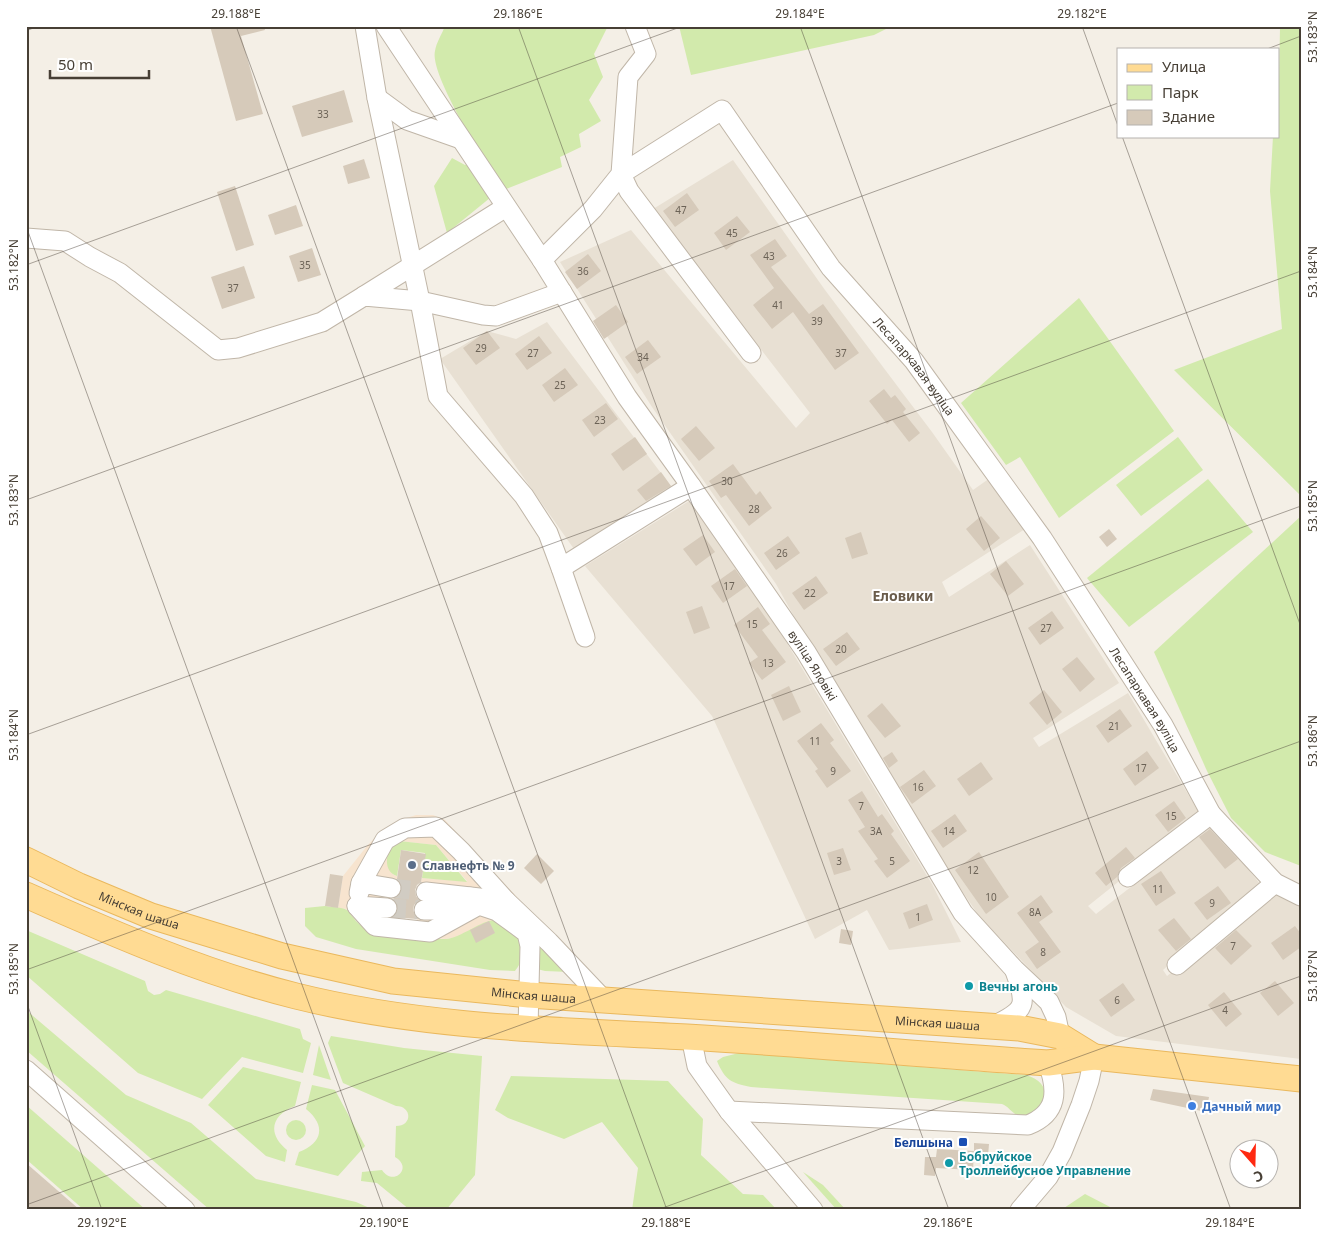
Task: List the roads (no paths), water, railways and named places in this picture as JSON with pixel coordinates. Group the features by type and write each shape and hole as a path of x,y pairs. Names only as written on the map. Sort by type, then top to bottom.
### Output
{"main road":[{"name":"Мінская шаша","path":"26,860 79,886 150,916 282,956 393,981 529,995 995,1025 1060,1036"},
{"path":"26,895 193,966 296,996 393,1015 528,1028 1048,1063 1094,1058 1301,1079"},
{"path":"698,1038 712,1037 716,1033 720,1021 718,1015 709,1007"},
{"path":"774,1044 768,1040 762,1030 765,1018 776,1011"},
{"path":"1060,1036 1094,1058"},
{"path":"1048,1063 1062,1053 1063,1043 1060,1036"}],"street":[{"path":"365,26 376,98 420,301 438,396 524,496 548,533 585,637"},
{"name":"вуліца Яловікі","path":"386,26 542,260 627,397 806,652 963,913 1015,970 1049,1002 1056,1017 1060,1036"},
{"path":"635,26 646,54 628,78 621,174 629,191 751,353"},
{"path":"376,98 407,120 462,139"},
{"name":"Лесапаркавая вуліца","path":"621,174 722,110 831,268 914,361 1042,538 1164,725 1211,814 1275,883 1301,896"},
{"path":"542,260 593,209 621,174"},
{"path":"26,238 65,241 120,273 218,350 238,348 322,322 506,207"},
{"path":"364,296 420,301 496,316 562,292"},
{"path":"562,568 691,486"},
{"path":"1128,877 1211,814"},
{"path":"357,906 361,883 385,840 405,828 436,827 604,1000"},
{"path":"26,848 79,886"},
{"path":"361,883 391,888"},
{"path":"1177,965 1275,883"},
{"path":"425,901 471,897 506,900"},
{"path":"357,906 375,926 430,932 479,905 497,911 527,933 530,946 528,1028"},
{"path":"357,906 387,908"},
{"path":"995,1025 1010,1018 1021,1008 1022,991 1015,970"},
{"path":"698,1038 698,1066 729,1111 813,1210"},
{"path":"1020,1210 1048,1177 1062,1152 1081,1105 1094,1058"},
{"path":"729,1111 1028,1125 1045,1115 1054,1099 1052,1074 1048,1063"},
{"path":"26,1070 185,1210"}],"tunnel":[{"path":"391,888 426,892"},
{"path":"387,908 424,910"}],"place":[{"name":"Славнефть № 9","path":"412,865"},
{"name":"Вечны агонь","path":"969,986"},
{"name":"Дачный мир","path":"1192,1106"},
{"name":"Белшына","path":"963,1142"},
{"name":"Бобруйское Троллейбусное Управление","path":"949,1163"}],"district":[{"name":"Еловики","path":"903,595"}]}
